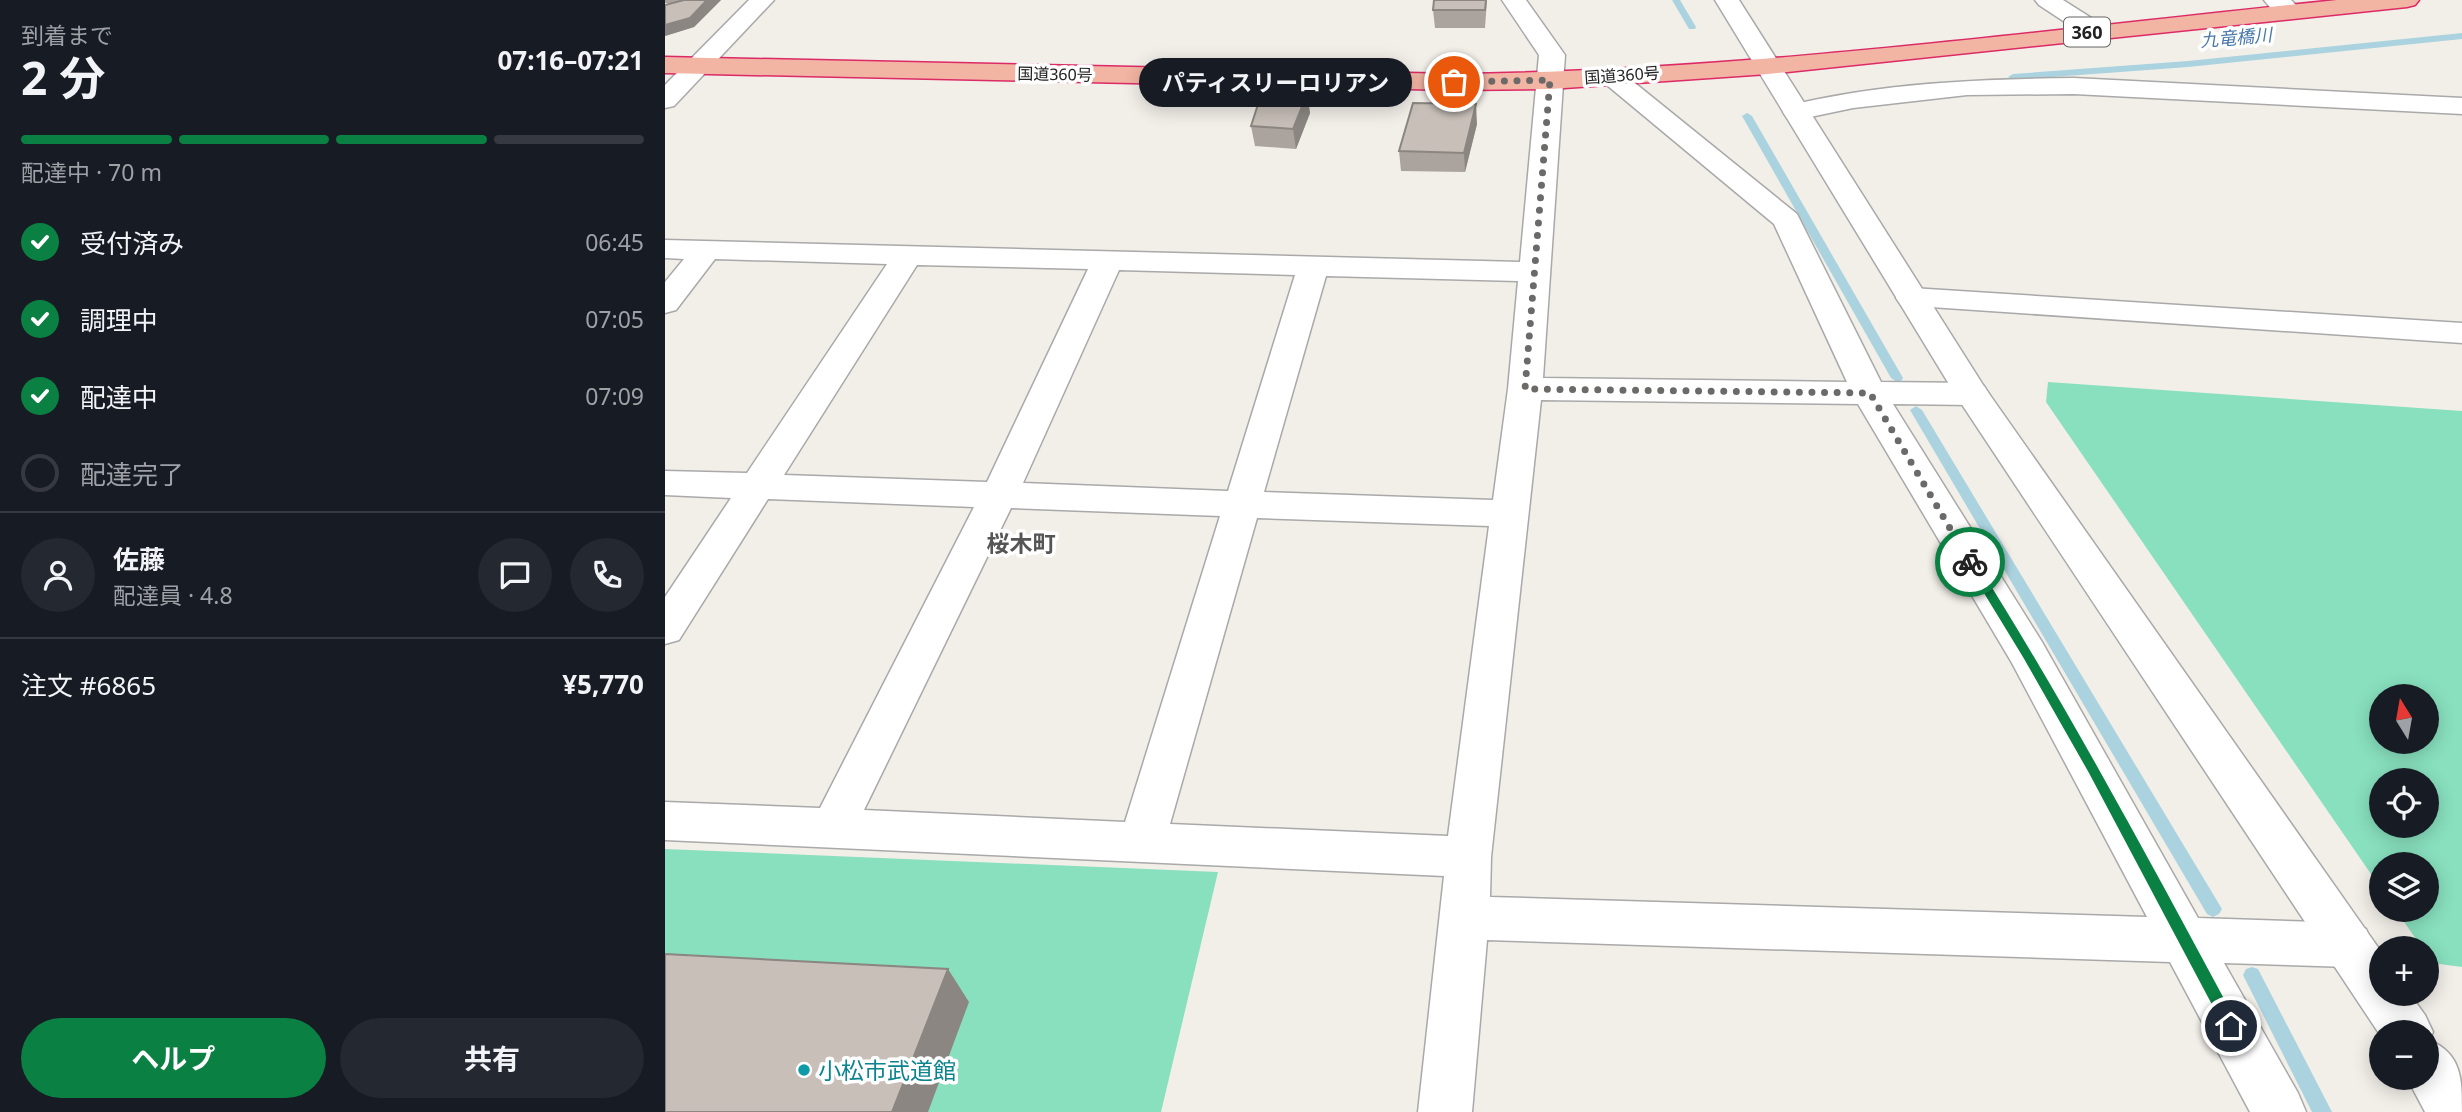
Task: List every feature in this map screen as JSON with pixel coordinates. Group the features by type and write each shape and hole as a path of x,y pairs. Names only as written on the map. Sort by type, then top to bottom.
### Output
{"highway":[{"name":"国道360号","path":"665,65 1440,82 1550,80 1768,66 2095,31 2283,6 2407,0"}],"street":[{"path":"665,100 762,0"},
{"path":"1445,1112 1465,918 1468,857 1525,389 1552,55 1514,0"},
{"path":"1727,0 1972,394 2399,1020"},
{"path":"2047,0 2095,31"},
{"path":"1611,76 1787,220 1870,393 2094,770 2183,940 2280,1112"},
{"path":"1796,112 1853,100 1967,87 2074,86 2462,106"},
{"path":"665,249 1533,271"},
{"path":"665,303 707,250"},
{"path":"665,629 908,255"},
{"path":"833,828 999,495 1108,260"},
{"path":"1142,842 1313,266"},
{"path":"1912,298 2462,332"},
{"path":"1525,389 1972,394"},
{"path":"665,483 1510,514"},
{"path":"665,821 1468,857"},
{"path":"1465,918 2349,944"}],"green space":[{"path":"2048,382 2462,411 2462,967 2439,964 2439,936 2414,936 2404,922 2439,922 2439,852 2369,852 2369,871 2046,402"},
{"path":"665,849 1218,872 1161,1112 665,1112"}],"building":[{"path":"684,0 707,0 690,18 665,25 665,5"},
{"path":"1434,0 1486,0 1485,10 1433,10"},
{"path":"1262,92 1307,94 1293,129 1251,126"},
{"path":"1413,103 1476,104 1464,153 1399,151"},
{"name":"小松市武道館","path":"665,954 948,969 892,1112 665,1112"}],"waterway":[{"path":"1676,0 1692,27"},
{"name":"九竜橋川","path":"2013,77 2188,64 2462,36"},
{"path":"1747,116 1897,378"},
{"path":"1916,410 2213,909"},
{"path":"2252,975 2322,1112"}],"way so far":[{"path":"1454,82 1550,80 1525,389 1870,393 1970,562"}],"place":[{"name":"パティスリーロリアン","path":"1454,82"},
{"name":"小松市武道館","path":"804,1070"}],"district":[{"name":"桜木町","path":"1021,543"}],"route":[{"path":"1970,562 2027,653 2094,770 2231,1026"}]}
